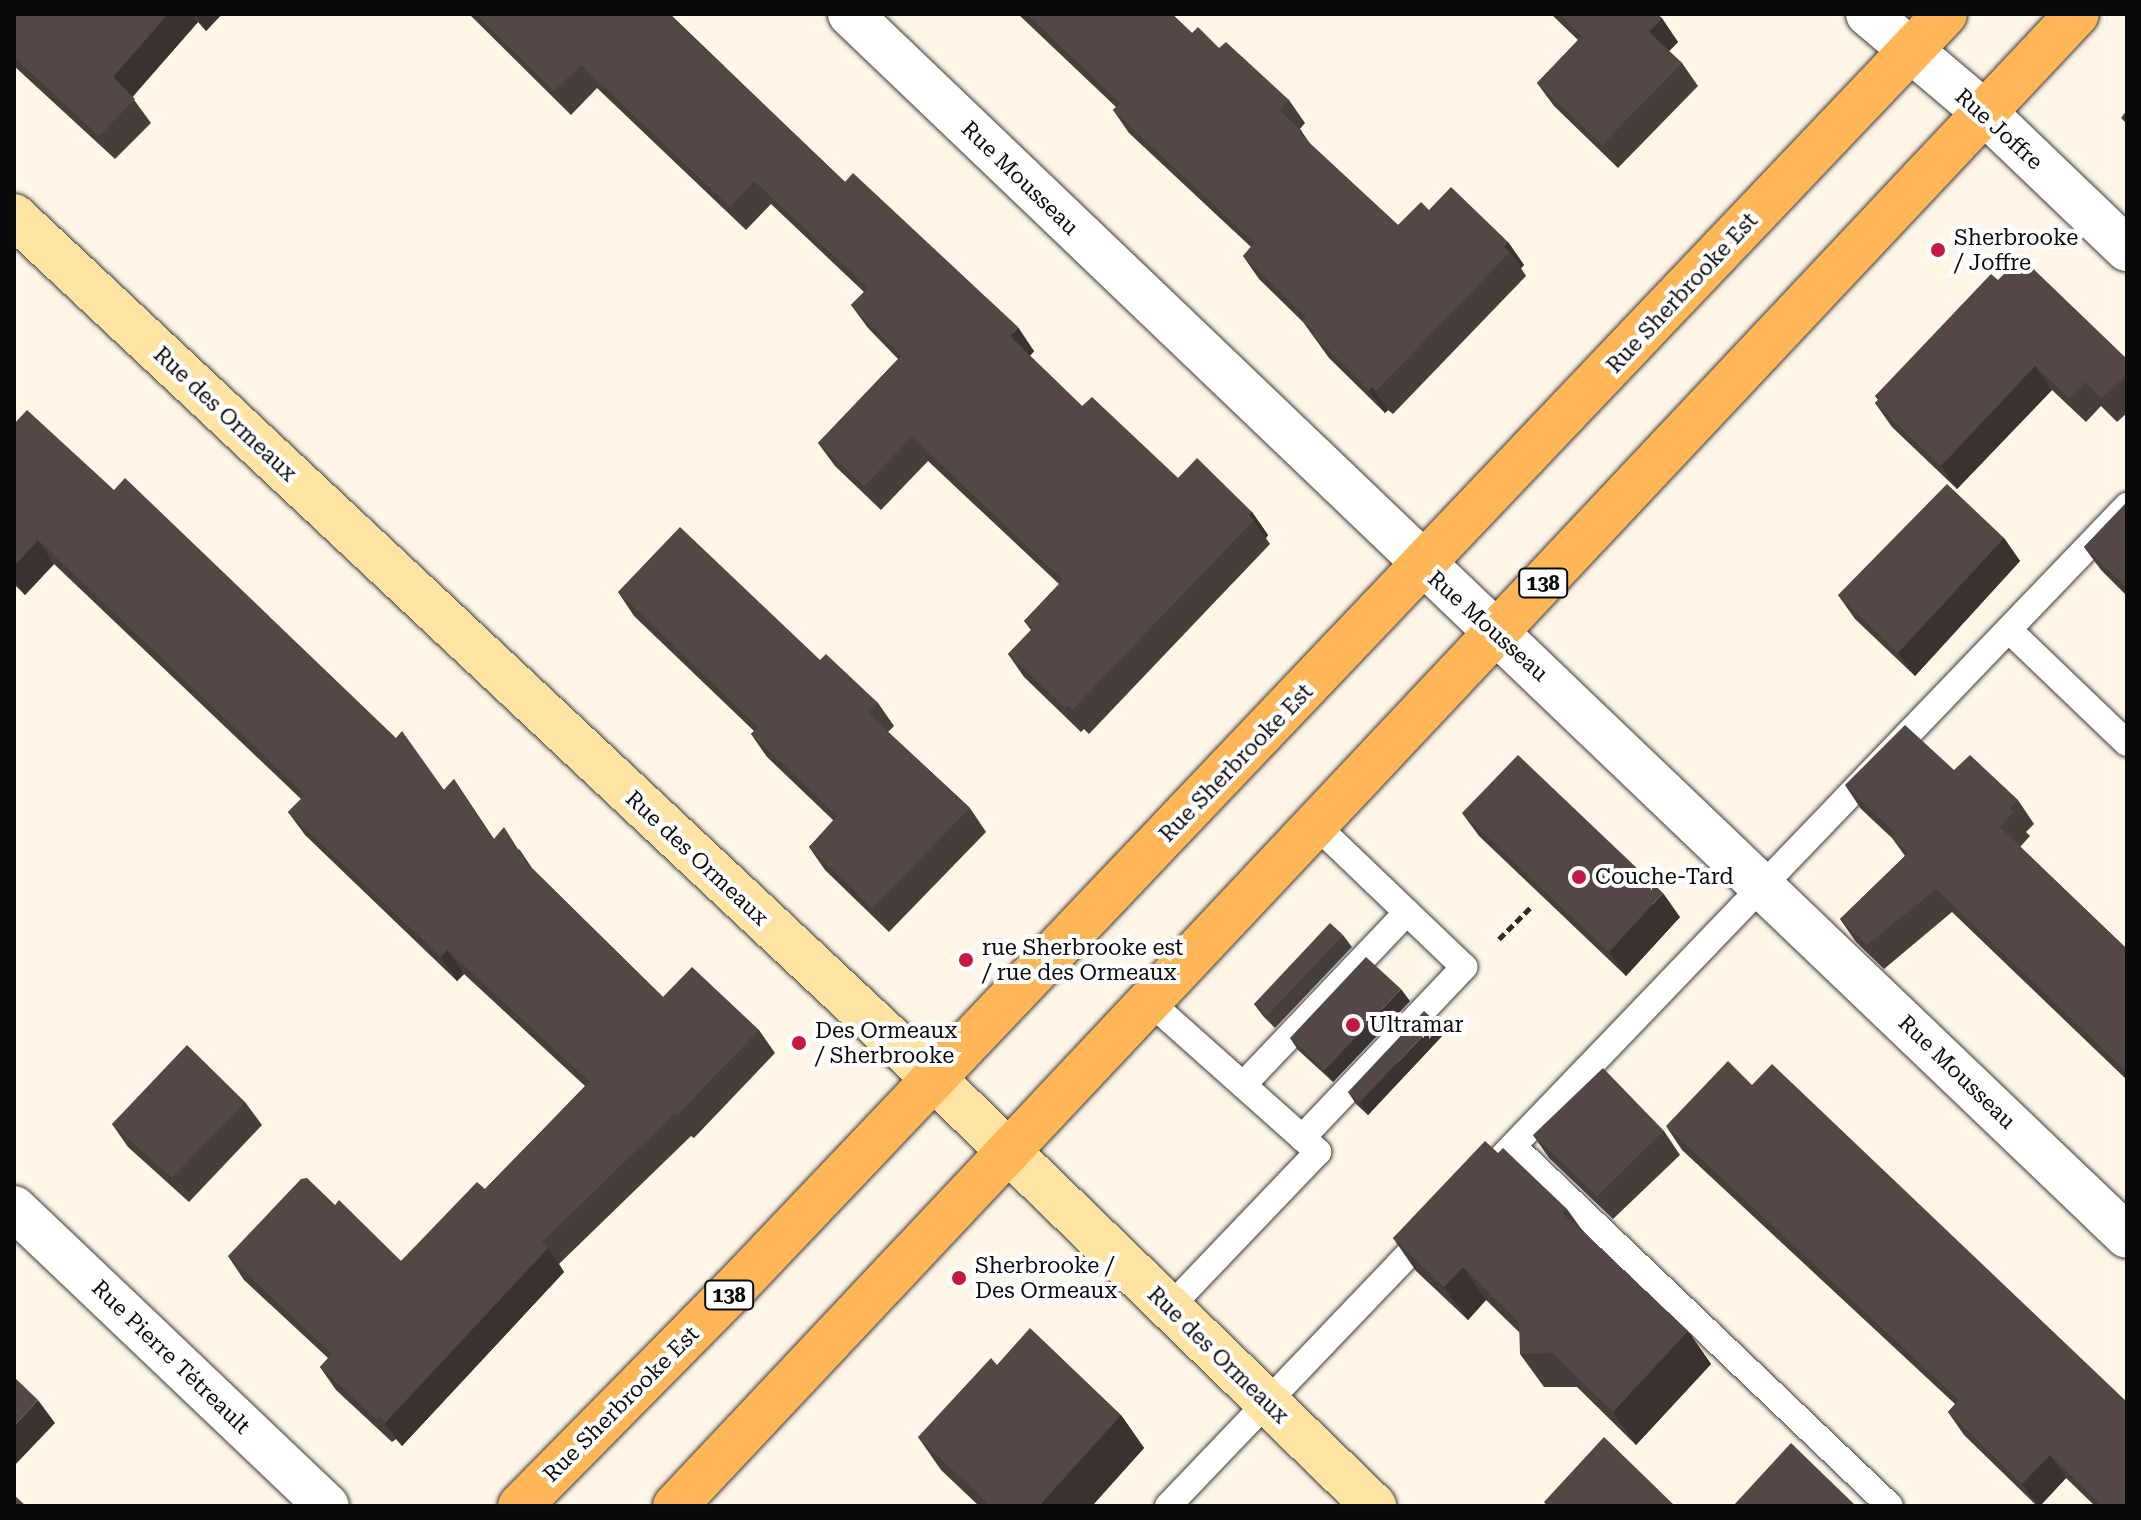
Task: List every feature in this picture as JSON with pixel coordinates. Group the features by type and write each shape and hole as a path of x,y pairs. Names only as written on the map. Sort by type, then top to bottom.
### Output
{"main road":[{"name":"Rue Sherbrooke Est","path":"520,1506 732,1291 1424,567 1945,14"},
{"name":"138","path":"675,1506 1151,1003 2077,14"}],"street":[{"name":"Rue Mousseau","path":"850,14 1424,567 1497,632 1764,886 2127,1236"},
{"name":"Rue Joffre","path":"1868,14 1909,52 1984,112 2127,249"},
{"name":"Rue des Ormeaux","path":"14,216 933,1078 1374,1506"},
{"name":"Rue Pierre Tétreault","path":"14,1208 327,1506"}],"lane":[{"path":"1470,1190 2127,506"},
{"path":"2009,630 2127,743"},
{"path":"1302,1138 1464,967 1316,825"},
{"path":"1243,1085 1407,912"},
{"path":"1151,1003 1318,1152 1169,1308"},
{"path":"1513,1146 1890,1506"},
{"path":"1168,1506 1449,1213"}],"path":[{"path":"1497,942 1532,906"}],"building":[{"path":"168,14 113,77 135,99 99,136 14,57 14,16"},
{"path":"476,14 668,14 845,182 853,173 1018,327 1010,336 1082,406 1092,397 1178,478 1197,458 1252,512 1249,515 1254,520 1072,710 1068,705 1065,708 1008,654 1033,628 1024,621 1063,580 912,437 864,486 818,443 901,356 851,305 868,288 754,181 730,207 581,65 554,91"},
{"path":"1027,14 1172,14 1192,33 1198,27 1219,48 1226,42 1289,100 1279,110 1302,131 1299,133 1398,225 1421,202 1429,210 1451,187 1508,242 1504,247 1510,252 1376,391 1372,387 1369,390 1312,334 1315,332 1302,321 1306,317 1243,256 1254,243 1113,110 1120,103"},
{"path":"1559,14 1657,14 1662,18 1649,32 1682,63 1602,145 1537,83 1582,36"},
{"path":"2127,110 2127,124 2121,118"},
{"path":"2021,257 2127,359 2127,375 2101,398 2085,382 2069,398 2035,366 1941,466 1875,403 1879,399 1875,396 1991,274 1998,280"},
{"path":"27,410 114,490 125,478 396,738 402,731 444,790 454,779 493,840 504,827 528,865 663,997 692,967 759,1030 677,1115 675,1113 542,1242 548,1248 385,1423 380,1416 376,1419 320,1367 332,1354 228,1256 301,1179 307,1178 335,1205 339,1200 401,1261 477,1182 485,1189 590,1082 447,950 441,957 288,812 305,795 38,540 14,566 14,424"},
{"path":"1947,484 2004,538 1898,653 1838,595"},
{"path":"2127,502 2127,588 2084,547"},
{"path":"680,527 820,660 826,654 878,703 868,713 970,808 872,908 809,847 837,816 751,734 758,727 618,592"},
{"path":"1905,725 1954,770 1970,755 2018,800 2010,808 2013,813 2000,827 2127,949 2127,1072 1936,889 1867,945 1840,919 1908,853 1892,837 1895,833 1845,785"},
{"name":"Couche-Tard","path":"1518,755 1663,893 1609,952 1462,813"},
{"path":"1330,923 1343,935 1267,1016 1254,1004"},
{"path":"1366,957 1401,989 1325,1070 1290,1038"},
{"path":"1424,1011 1436,1022 1360,1102 1348,1092"},
{"path":"187,1045 245,1102 172,1178 112,1124"},
{"path":"1728,1061 1752,1085 1772,1064 2127,1402 2127,1506 2102,1506 2050,1455 2022,1484 1948,1412 1959,1400 1666,1126"},
{"path":"1603,1068 1664,1131 1597,1196 1533,1135"},
{"path":"1485,1141 1498,1153 1503,1148 1567,1209 1562,1213 1688,1331 1613,1412 1553,1353 1520,1354 1519,1322 1463,1267 1444,1287 1393,1238"},
{"path":"1030,1328 1121,1415 1039,1506 990,1506 918,1437 991,1358 997,1365"},
{"path":"14,1377 38,1400 14,1426"},
{"path":"1604,1437 1675,1506 1547,1506 1544,1502"},
{"path":"1791,1443 1856,1506 1733,1506"},
{"path":"14,1495 26,1506 14,1506"}],"place":[{"name":"Sherbrooke / Joffre","path":"1938,250"},
{"name":"Couche-Tard","path":"1579,877"},
{"name":"rue Sherbrooke est / rue des Ormeaux","path":"966,960"},
{"name":"Ultramar","path":"1353,1025"},
{"name":"Des Ormeaux / Sherbrooke","path":"799,1043"},
{"name":"Sherbrooke / Des Ormeaux","path":"959,1278"}]}
